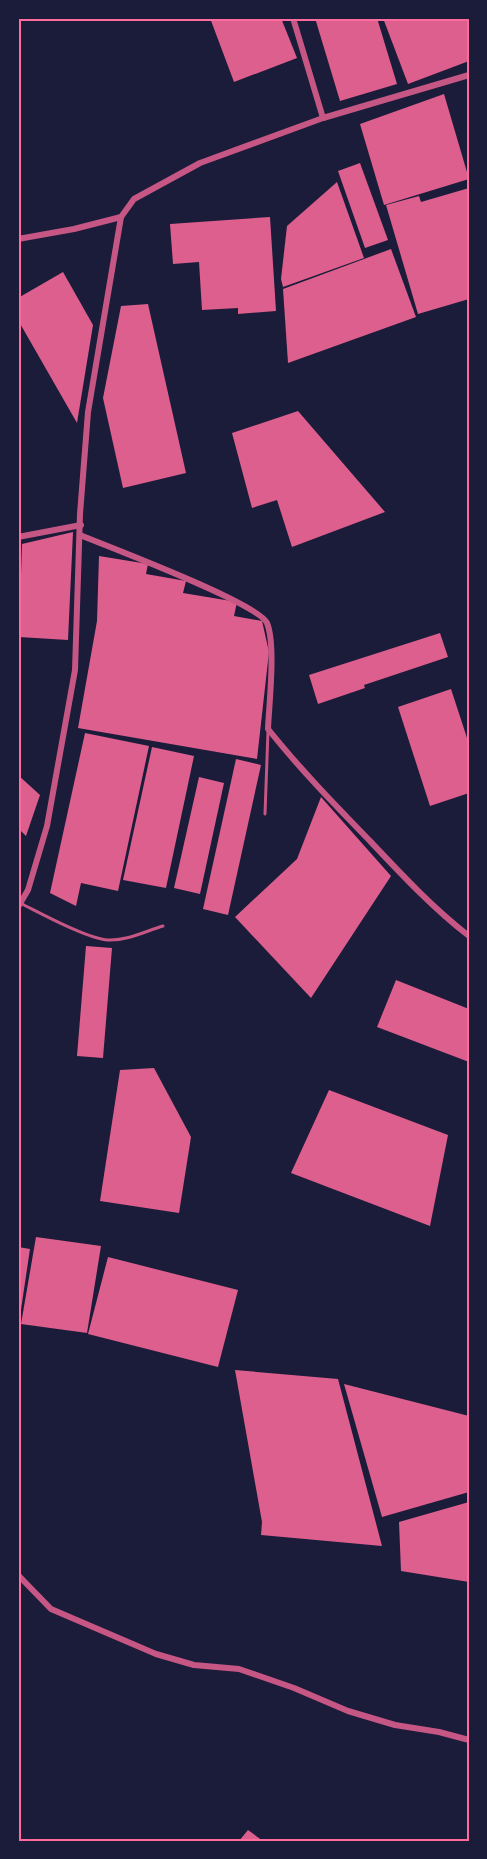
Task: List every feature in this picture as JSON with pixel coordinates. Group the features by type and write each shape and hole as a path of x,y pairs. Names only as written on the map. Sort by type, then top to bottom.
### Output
{"street":[{"path":"293,18 323,118"},
{"path":"19,905 28,890 47,826 75,670 80,535 88,412 121,217 134,199 200,163 323,118 469,75"},
{"path":"18,239 74,229 121,217"},
{"path":"18,537 81,525"},
{"path":"80,535 244,605 267,622 272,652 268,729 298,766 409,882 443,916 469,936"},
{"path":"18,1575 51,1609 156,1654 194,1665 238,1669 294,1688 348,1711 395,1725 439,1732 469,1740"}],"lane":[{"path":"265,814 268,729"},
{"path":"19,905 92,937 108,940 121,939 163,926"}],"building":[{"path":"210,18 281,18 297,58 234,82"},
{"path":"315,18 377,18 397,84 340,101"},
{"path":"383,18 469,18 469,61 408,84"},
{"path":"444,94 469,179 384,205 360,124"},
{"path":"360,163 388,240 365,248 338,171"},
{"path":"337,182 364,258 283,287 281,279 287,226"},
{"path":"469,188 469,299 418,314 386,205 419,196 421,202"},
{"path":"270,217 276,311 238,314 238,308 202,310 199,262 173,264 170,224"},
{"path":"391,249 416,317 288,363 283,289"},
{"path":"63,272 93,325 77,423 18,320 18,298"},
{"path":"148,304 186,473 123,488 103,398 121,306"},
{"path":"298,411 385,512 292,547 277,500 252,508 232,433"},
{"path":"73,532 68,640 19,637 22,544"},
{"path":"99,556 148,564 146,574 186,581 183,593 237,602 234,616 262,621 269,652 257,759 78,728 97,621"},
{"path":"440,633 448,657 364,685 365,688 318,704 309,675"},
{"path":"451,689 469,744 469,793 430,806 398,707"},
{"path":"85,733 149,746 118,891 81,883 76,906 50,893"},
{"path":"152,747 194,756 166,888 123,880"},
{"path":"236,759 261,765 228,915 203,909"},
{"path":"18,775 40,795 26,836 18,828"},
{"path":"199,777 224,783 200,894 174,888"},
{"path":"321,797 391,876 311,998 235,917 297,859"},
{"path":"86,946 112,948 103,1058 77,1056"},
{"path":"396,980 469,1009 469,1062 377,1027"},
{"path":"154,1068 191,1137 179,1213 100,1201 120,1070"},
{"path":"329,1090 448,1135 430,1226 291,1173"},
{"path":"36,1237 101,1246 87,1333 21,1324"},
{"path":"18,1247 30,1249 19,1323 18,1323"},
{"path":"108,1257 238,1290 218,1367 88,1334"},
{"path":"235,1370 338,1379 382,1546 261,1535 262,1522"},
{"path":"344,1384 469,1416 469,1492 382,1517"},
{"path":"469,1502 469,1582 401,1571 399,1522"},
{"path":"248,1830 263,1841 239,1841"}]}
